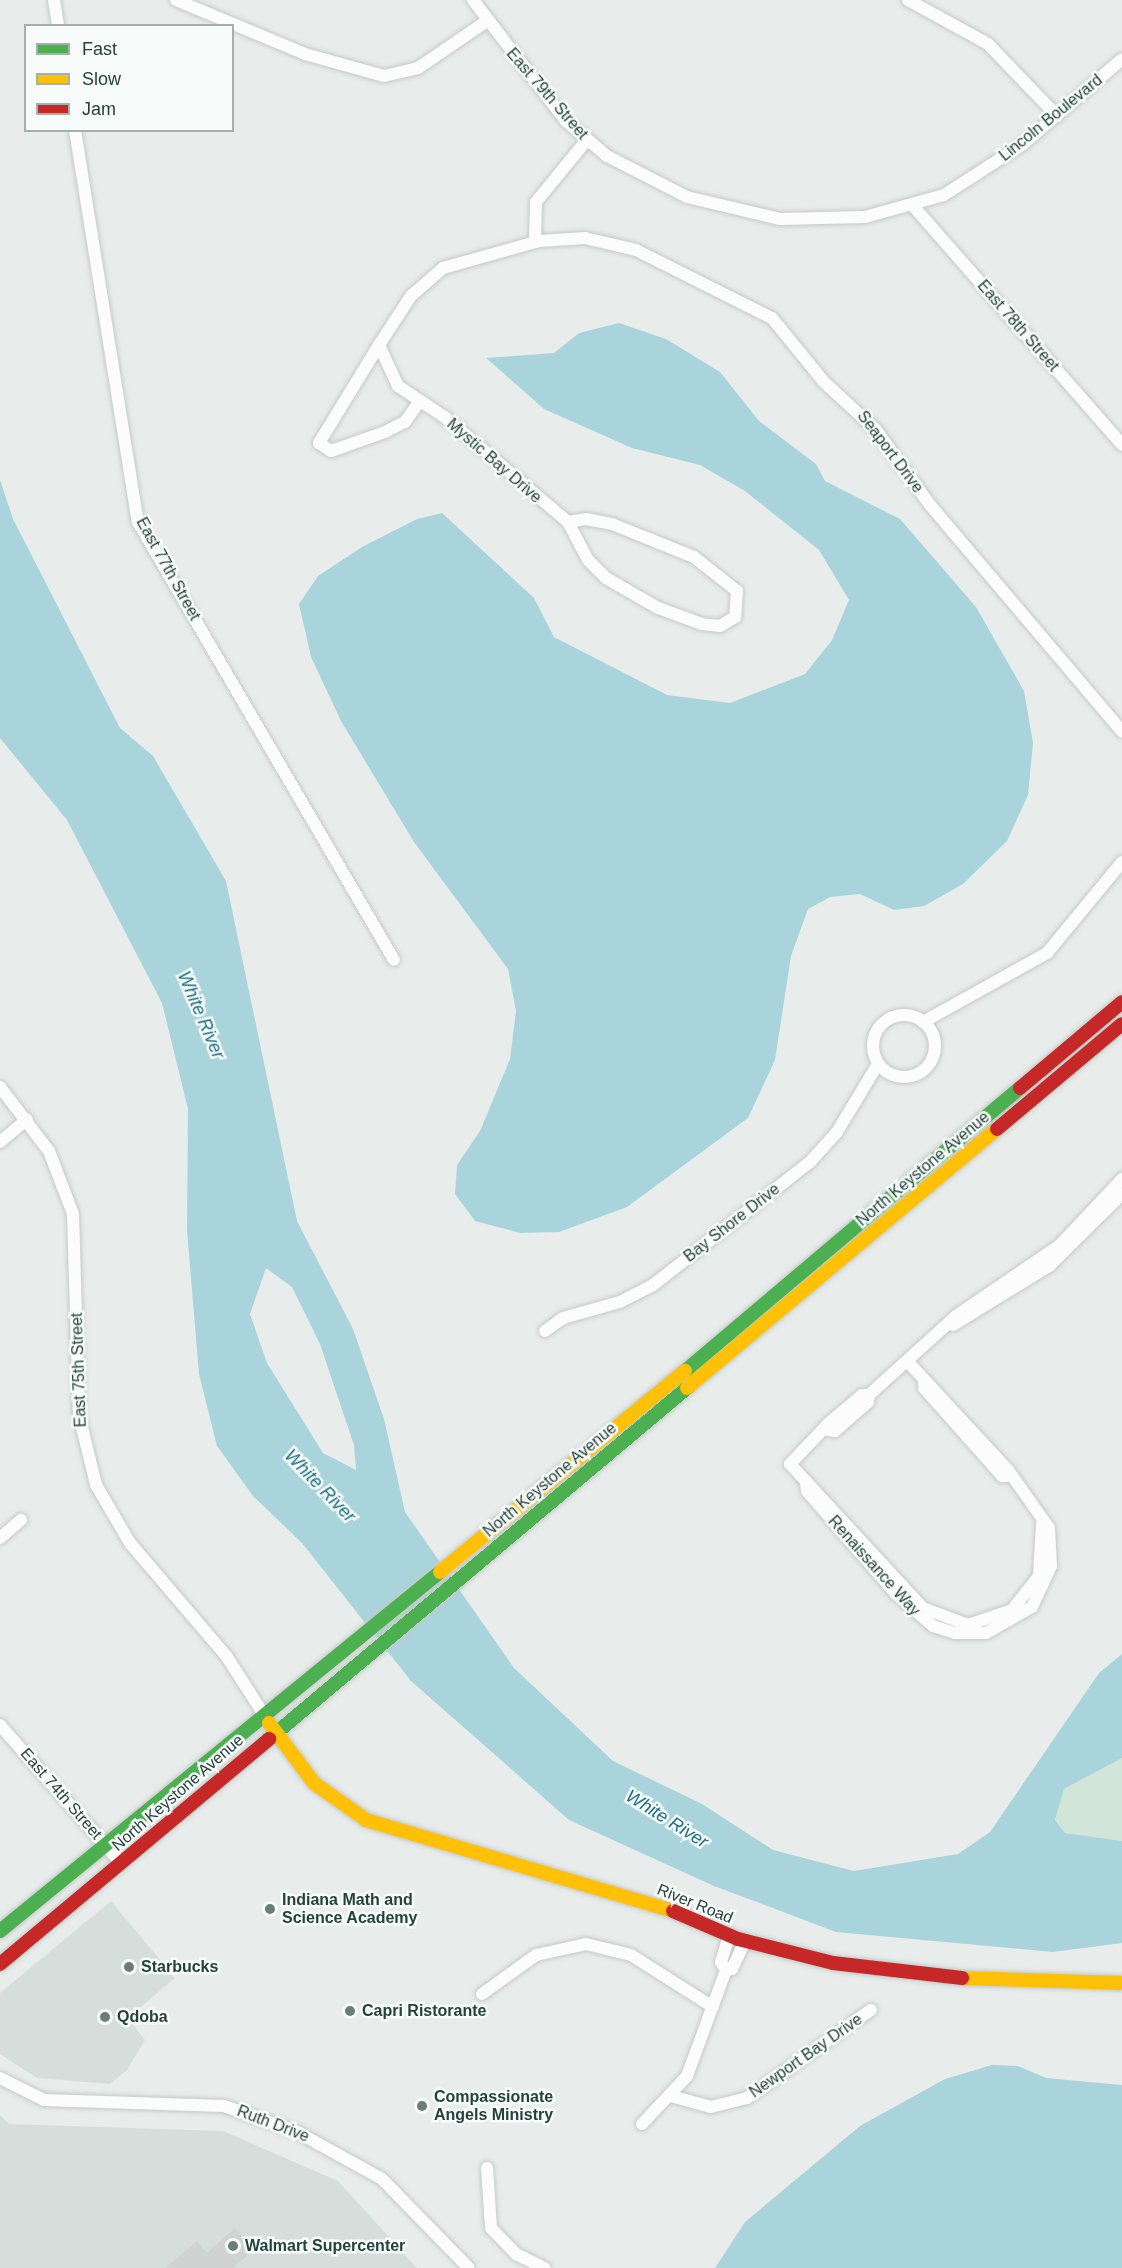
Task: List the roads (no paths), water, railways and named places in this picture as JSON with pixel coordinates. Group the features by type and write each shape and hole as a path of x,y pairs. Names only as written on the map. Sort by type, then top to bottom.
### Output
{"main road":[{"name":"North Keystone Avenue","path":"0,1964 121,1863 350,1645 572,1464 1122,1002"},
{"name":"North Keystone Avenue","path":"0,1931 105,1845 361,1658 1122,1024"},
{"name":"River Road","path":"269,1724 322,1790 366,1820 666,1908 745,1941 833,1963 929,1977 1122,1983"}],"street":[{"path":"54,0 58,24"},
{"path":"176,0 233,24"},
{"name":"East 79th Street","path":"474,0 488,21 586,141 651,182 743,213 839,220 914,207"},
{"path":"908,0 988,44 1058,116"},
{"path":"234,24 305,54 384,76 414,70 488,21"},
{"name":"Lincoln Boulevard","path":"914,207 984,172 1058,116 1122,59"},
{"name":"East 77th Street","path":"75,132 138,522 394,960"},
{"path":"419,402 405,422 391,430 331,451 318,443 411,296 443,268 535,242 536,202 586,141"},
{"name":"East 78th Street","path":"914,207 1122,445"},
{"name":"Seaport Drive","path":"535,242 585,238 619,244 772,318 824,382 876,430 930,505 1122,731"},
{"name":"Mystic Bay Drive","path":"379,345 388,374 419,402 447,418 568,522"},
{"path":"568,522 612,524 694,557 737,591 736,615 726,624 711,626 658,608 593,567 568,522"},
{"path":"923,1022 1047,953 1122,862"},
{"path":"905,1015 923,1022 936,1048 924,1071 900,1077 878,1064 873,1045 883,1023 905,1015"},
{"name":"Bay Shore Drive","path":"545,1331 563,1318 620,1302 653,1285 810,1162 833,1138 878,1064"},
{"name":"East 75th Street","path":"0,1087 27,1119 57,1164 73,1214 78,1405 92,1476 130,1543 227,1657 269,1724"},
{"path":"0,1142 27,1119"},
{"path":"953,1325 956,1316 1060,1245 1122,1179"},
{"path":"908,1362 953,1325 1049,1266 1122,1194"},
{"name":"Renaissance Way","path":"908,1362 924,1380 932,1397 1002,1476 1008,1476 1050,1534 1051,1566 1040,1597 1020,1611 977,1634 933,1626 896,1594 807,1491 806,1482 790,1464 862,1395 869,1395 908,1362"},
{"path":"0,1538 21,1520"},
{"name":"East 74th Street","path":"0,1725 121,1863"},
{"path":"726,1970 721,1962 729,1936"},
{"path":"726,1970 732,1969 745,1941"},
{"path":"482,1994 536,1954 586,1944 631,1955 713,2007"},
{"path":"642,2124 671,2096 689,2070 726,1970"},
{"name":"Newport Bay Drive","path":"671,2096 711,2107 747,2098 871,2010"},
{"name":"Ruth Drive","path":"0,2078 44,2100 224,2106 297,2132 386,2182 469,2268"},
{"path":"487,2168 491,2228 516,2254 545,2268"}],"water":[{"path":"619,323 666,339 720,372 759,421 816,464 825,481 900,519 976,607 1024,691 1033,743 1028,795 1007,841 963,884 924,906 894,910 860,894 830,897 808,909 791,956 775,1060 748,1118 627,1207 559,1232 520,1233 475,1221 455,1194 457,1165 480,1131 510,1059 516,1011 508,969 414,842 341,721 311,657 299,604 318,576 362,547 417,519 442,513 534,598 554,637 667,695 730,703 805,674 832,640 849,600 819,550 745,491 700,465 632,448 544,409 486,358 554,353 579,333"},
{"name":"White River","path":"0,480 13,519 120,728 153,756 226,881 297,1221 353,1329 384,1419 405,1512 514,1668 613,1761 702,1804 773,1850 854,1871 958,1854 990,1832 1099,1673 1122,1654 1122,1758 1064,1789 1055,1820 1065,1833 1122,1841 1122,1943 1053,1952 836,1932 714,1886 569,1820 411,1681 302,1543 253,1496 217,1446 199,1374 187,1230 188,1109 162,1003 67,820 0,738","holes":["266,1268 292,1287 320,1344 354,1445 356,1470 323,1453 267,1363 250,1314"]},
{"path":"992,2065 1018,2066 1046,2078 1122,2085 1122,2268 715,2268 745,2222 860,2126 945,2079"}],"place":[{"name":"Indiana Math and Science Academy","path":"270,1909"},
{"name":"Starbucks","path":"129,1967"},
{"name":"Capri Ristorante","path":"350,2011"},
{"name":"Qdoba","path":"105,2017"},
{"name":"Compassionate Angels Ministry","path":"422,2106"},
{"name":"Walmart Supercenter","path":"233,2246"}]}
